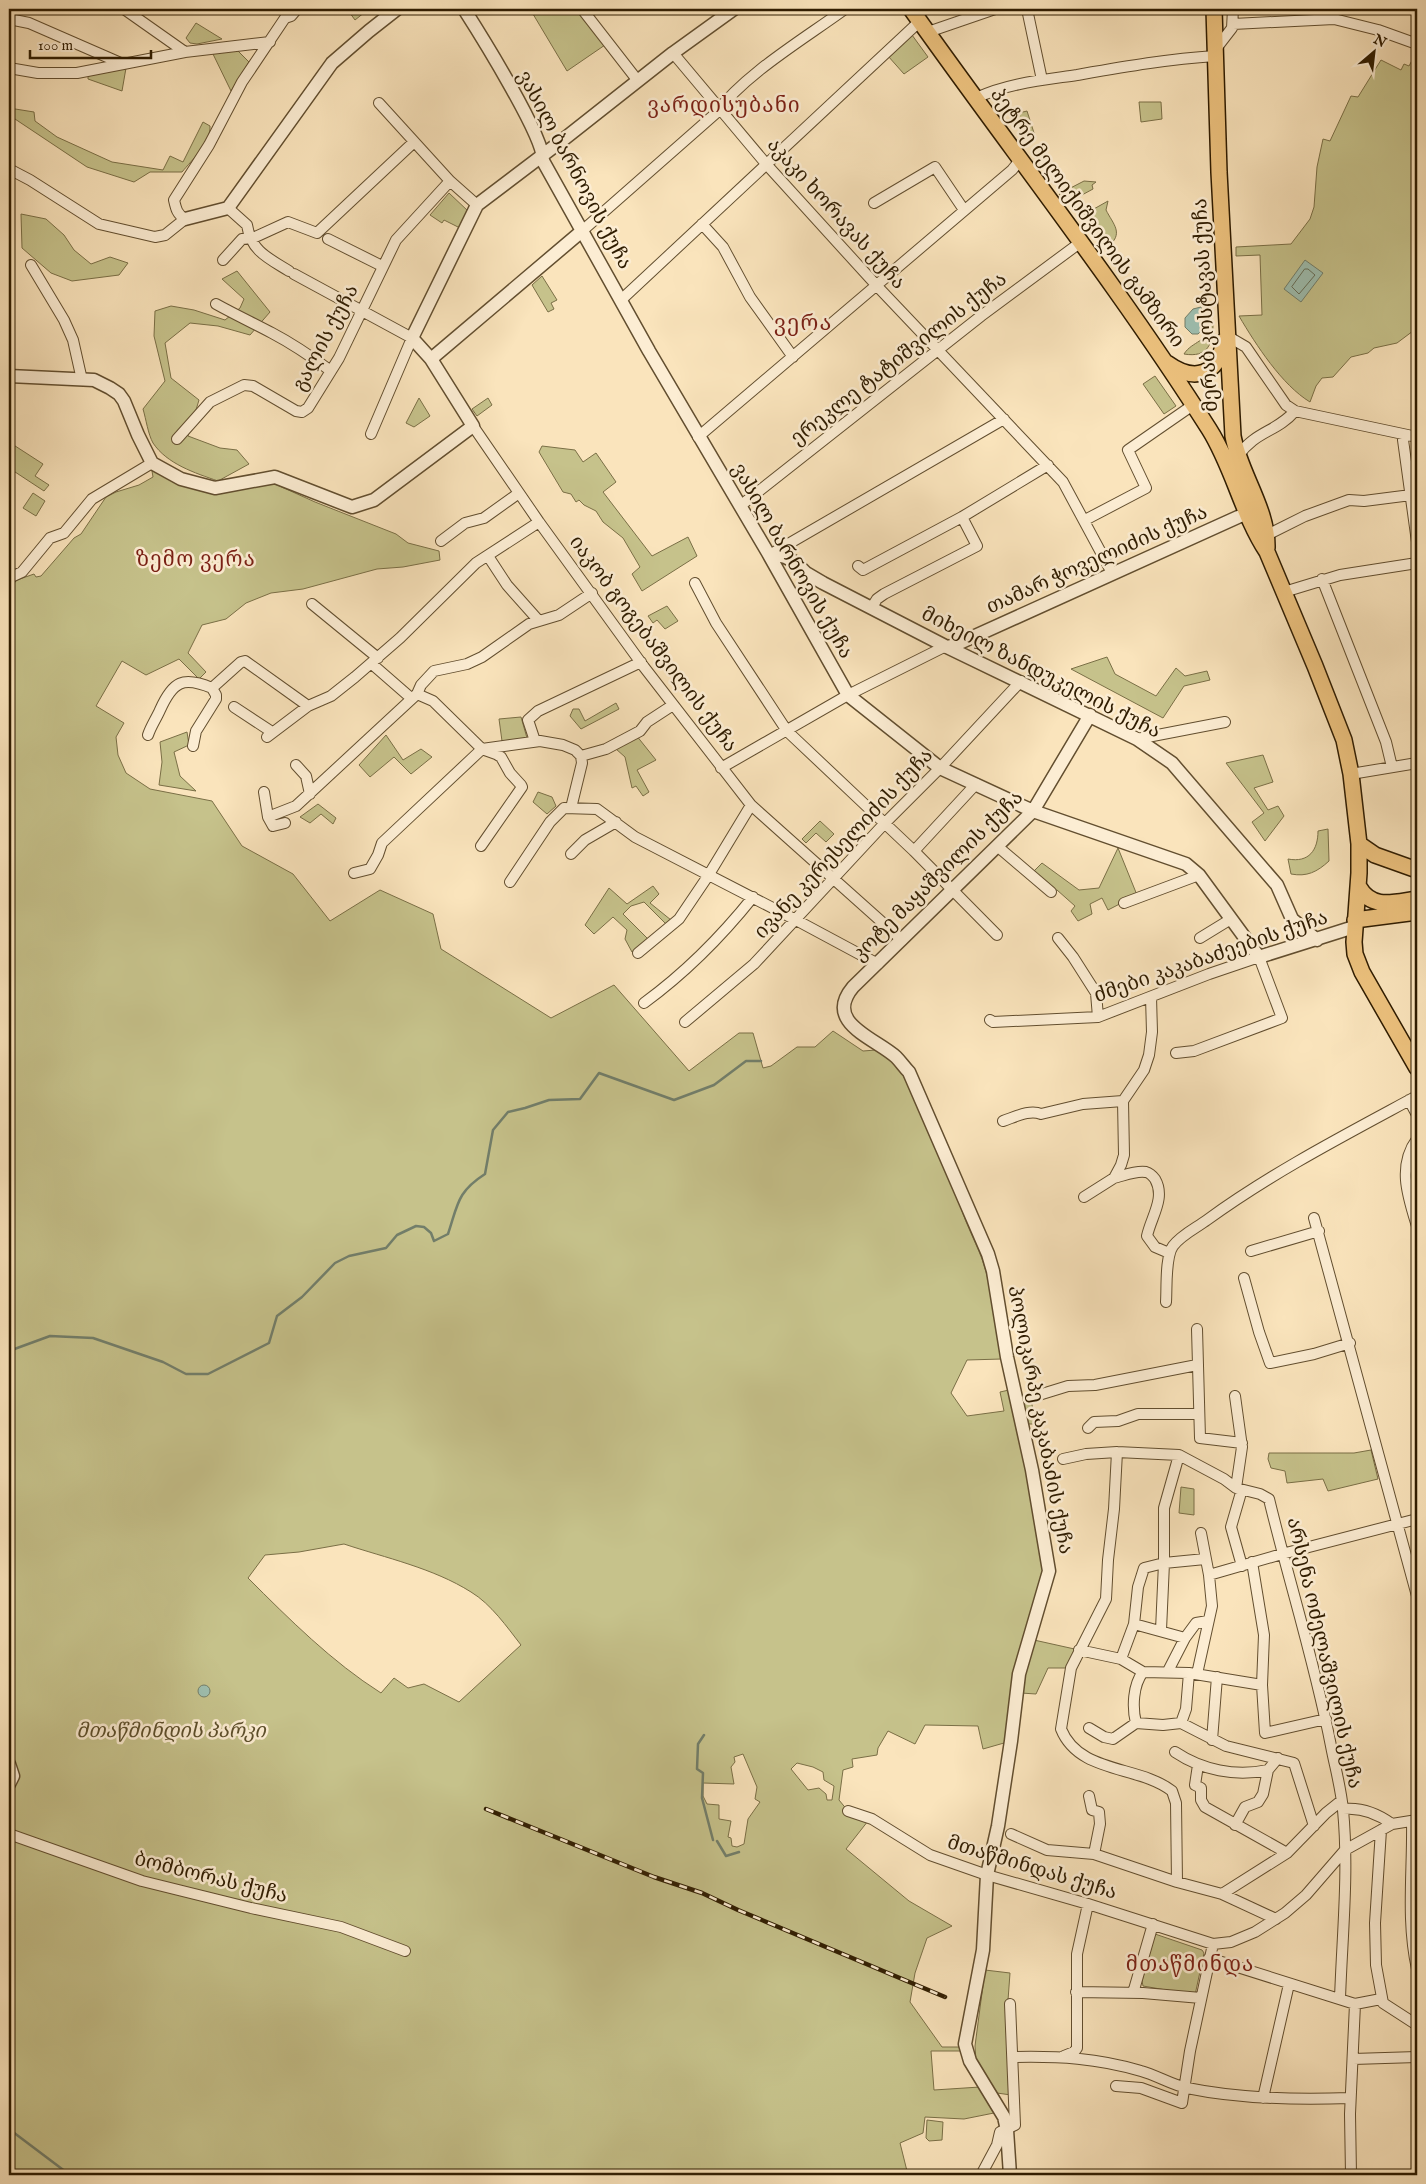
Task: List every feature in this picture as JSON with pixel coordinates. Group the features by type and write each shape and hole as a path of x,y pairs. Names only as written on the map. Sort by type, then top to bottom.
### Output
{"main road":[{"name":"მერაბ კოსტავას ქუჩა","path":"1214,9 1222,236 1229,337 1231,456 1254,515 1258,538 1267,552 1316,666 1344,740 1351,774 1359,844 1359,880 1354,948 1358,964 1417,1068"},
{"name":"პეტრე მელიქიშვილის გამზირი","path":"920,21 1081,242 1166,362 1193,405 1231,456"},
{"path":"1166,362 1175,369 1192,375 1211,368 1218,361 1222,350 1228,317"},
{"name":"მერაბ კოსტავას ქუჩა","path":"1254,515 1267,535 1267,552"},
{"path":"1359,844 1375,855 1417,870"},
{"path":"1417,879 1375,866 1366,866 1359,880 1366,898 1376,902 1417,899"},
{"path":"1355,924 1417,912"}],"street":[{"path":"124,9 185,52"},
{"path":"186,219 180,216 176,210 174,200 209,145 242,82 270,42 283,13 291,16 297,9"},
{"path":"9,169 30,180 99,224 155,236 165,236 186,219 228,208 332,63 369,30 398,9"},
{"name":"ვასილ ბარნოვის ქუჩა","path":"464,9 523,110 544,154 543,161 582,231 698,437 770,553 848,695 940,768 1033,811 1178,860 1190,867 1199,875 1259,957"},
{"path":"582,9 638,81"},
{"path":"371,434 412,338 477,205 673,53 734,9"},
{"path":"431,359 582,231 758,72 845,9"},
{"path":"621,300 920,21 995,9"},
{"path":"1027,9 1042,80"},
{"path":"976,98 997,89 1042,80 1215,53 1233,24 1233,9"},
{"path":"9,19 29,24 123,64"},
{"path":"1233,24 1334,19 1378,30 1417,44"},
{"path":"9,68 38,73 77,73 185,52 270,42"},
{"name":"აკაკი ხორავას ქუჩა","path":"673,53 767,165 877,286 1063,482 1112,573"},
{"path":"379,103 450,181 477,205"},
{"path":"223,260 242,239 288,222 317,233 414,142"},
{"path":"698,437 1012,170 1021,159"},
{"path":"874,203 935,167 964,210"},
{"name":"გალის ქუჩა","path":"177,439 210,402 244,385 253,386 296,411 302,412 308,408 331,371 396,240 450,181"},
{"path":"228,208 247,225 249,238 262,255 412,338"},
{"path":"702,224 724,247 750,297 793,357"},
{"path":"328,239 382,266"},
{"name":"ერეკლე ტატიშვილის ქუჩა","path":"740,506 938,350 1081,242"},
{"path":"32,264 64,320 73,340 82,380"},
{"path":"216,304 245,321 271,332 331,371"},
{"path":"1229,337 1246,347 1286,405 1295,411 1417,438"},
{"name":"იაკობ გოგებაშვილის ქუჩა","path":"412,338 431,359 472,426 539,522 641,662 750,806 902,940"},
{"path":"9,376 94,380 120,394 152,463 181,479 215,488 275,477 352,507 374,500 472,426"},
{"path":"1085,520 1146,488 1128,450 1193,405"},
{"path":"1231,456 1250,441 1286,420 1295,411"},
{"path":"770,553 794,541 1004,419"},
{"path":"1404,435 1403,440 1417,542"},
{"path":"9,578 22,572 50,538 64,533 92,498 152,463"},
{"path":"858,566 863,570 962,517 1048,465"},
{"path":"441,541 465,523 484,518 519,493"},
{"path":"1267,535 1305,516 1349,500 1364,501 1411,496"},
{"name":"თამარ ჭოველიძის ქუჩა","path":"947,646 955,645 1222,524 1254,515"},
{"path":"872,607 876,599 978,546 962,517"},
{"path":"234,707 269,734 308,706 331,696 375,661 462,576 539,522"},
{"path":"794,541 791,549 795,562"},
{"name":"მიხეილ ზანდუკელის ქუჩა","path":"770,553 786,557 795,562 810,576 947,646 1137,739 1172,763 1276,885 1292,919 1317,940"},
{"path":"488,556 507,585 539,621"},
{"path":"1284,592 1322,579 1417,563"},
{"path":"1322,579 1386,742 1392,767"},
{"path":"695,583 716,623 787,731 914,851 997,935"},
{"path":"268,817 296,806 310,794 414,696 434,671 467,664 482,657 529,624 559,614 592,593"},
{"path":"312,604 414,696 432,701 482,749 501,758 522,787 480,846"},
{"path":"721,768 848,695 947,646"},
{"path":"212,688 241,662 245,661 308,706"},
{"path":"535,740 528,720 538,711 641,662"},
{"name":"ივანე კერესელიძის ქუჩა","path":"685,1022 754,964 1020,681"},
{"path":"148,736 170,690 180,682 197,682 212,688 216,699 196,731 193,746"},
{"path":"581,756 606,749 640,731 646,722 673,705"},
{"name":"კოტე მაყაშვილის ქუჩა","path":"844,1011 845,996 1033,811 1090,715"},
{"path":"1137,739 1225,722"},
{"path":"354,873 370,869 378,856 382,843 482,749 535,740 564,745 576,750 581,756 582,763 571,808"},
{"path":"1351,774 1417,763"},
{"path":"296,765 306,776 310,794"},
{"path":"914,851 976,784"},
{"path":"264,792 268,817 273,826 285,824"},
{"path":"638,953 679,920 750,806"},
{"path":"510,882 550,822 564,808 597,809 635,837 878,964"},
{"path":"571,854 585,840 616,822"},
{"path":"997,846 1051,892"},
{"path":"1124,902 1199,875"},
{"path":"644,1003 678,978 753,898"},
{"path":"1200,938 1231,919"},
{"name":"ძმები კაკაბაძეების ქუჩა","path":"990,1020 993,1022 1098,1017 1209,974 1317,940 1355,924"},
{"path":"1058,938 1073,957 1096,993 1098,1017"},
{"path":"1176,1053 1194,1051 1282,1018 1259,957"},
{"path":"1114,1178 1124,1155 1123,1101 1144,1070 1149,1054 1152,1032 1151,997"},
{"name":"პოლიკარპე კაკაბაძის ქუჩა","path":"844,1011 848,1021 855,1029 896,1058 908,1072 988,1254 993,1271 1016,1402 1032,1470 1049,1576 1019,1674 1010,1751 998,1826 987,1875 984,1941 965,2044 973,2065 1004,2116 1007,2130 1010,2175"},
{"path":"1166,1302 1169,1253 1174,1244 1227,1204 1294,1163 1413,1098 1417,1115"},
{"path":"1003,1121 1025,1113 1041,1114 1083,1104 1123,1101"},
{"path":"1417,1139 1409,1150 1406,1186 1417,1226"},
{"path":"1084,1197 1114,1178 1147,1172 1152,1176 1160,1189 1147,1236 1155,1247 1169,1253"},
{"path":"1314,1218 1350,1342 1417,1596"},
{"path":"1251,1251 1319,1231"},
{"path":"1244,1278 1262,1342 1270,1363 1274,1364 1314,1354 1350,1342"},
{"path":"1197,1329 1200,1438 1242,1442"},
{"path":"1029,1398 1068,1386 1095,1385 1197,1365"},
{"path":"1235,1396 1242,1442 1238,1492 1231,1527 1242,1566"},
{"path":"1088,1428 1094,1422 1118,1420 1138,1414 1199,1414"},
{"path":"1063,1459 1086,1454 1117,1452 1179,1455 1224,1480 1238,1492"},
{"path":"1117,1452 1106,1599 1071,1668 1062,1731 1071,1744 1090,1760 1108,1767 1142,1774 1172,1791 1176,1803 1176,1882"},
{"path":"1161,1630 1164,1508 1179,1455"},
{"name":"არსენა ოძელაშვილის ქუჩა","path":"1238,1492 1266,1496 1269,1499 1282,1554 1301,1615 1326,1720 1342,1805 1345,1850 1340,2000"},
{"path":"1210,1576 1252,1562 1417,1519"},
{"path":"1182,1723 1193,1673 1212,1606 1210,1576 1200,1533"},
{"path":"1121,1659 1134,1624 1138,1587 1144,1568 1150,1565 1205,1559"},
{"path":"1252,1562 1264,1635 1262,1685 1265,1733 1326,1720"},
{"path":"1168,1671 1184,1638 1196,1623 1208,1621"},
{"path":"1134,1624 1161,1630 1184,1638"},
{"path":"1079,1650 1121,1659 1140,1675 1168,1671 1193,1673 1262,1685"},
{"path":"1136,1723 1133,1710 1140,1675"},
{"path":"1212,1740 1217,1677"},
{"path":"1089,1728 1104,1737 1113,1739 1136,1723 1163,1725 1182,1723 1212,1740 1294,1763 1314,1826"},
{"path":"1175,1752 1198,1765 1215,1771 1259,1772 1268,1770"},
{"path":"1235,1825 1244,1807 1258,1802 1264,1794 1268,1770 1278,1758"},
{"path":"9,1764 13,1776 9,1784"},
{"path":"1198,1765 1194,1785 1200,1788 1203,1804 1235,1825 1287,1853"},
{"path":"1089,1796 1092,1810 1100,1812 1100,1824 1094,1854"},
{"path":"1222,1894 1287,1853 1326,1813 1342,1805 1379,1815 1392,1824"},
{"name":"მთაწმინდას ქუჩა","path":"848,1811 872,1819 930,1855 987,1875 1088,1904 1213,1944"},
{"path":"1116,2086 1141,2088 1182,2103 1213,1944 1231,1942 1255,1932 1276,1919 1306,1895 1345,1850 1392,1824 1415,1820 1409,1909 1417,1963"},
{"path":"1381,1830 1375,1924 1376,1965 1381,1999 1386,2006 1417,2024"},
{"name":"ბომბორას ქუჩა","path":"9,1834 142,1880 251,1908 341,1927 405,1951"},
{"path":"1011,1834 1047,1850 1094,1854 1176,1882 1222,1894 1276,1919"},
{"path":"1064,2056 1074,2052 1077,2048 1076,1992 1078,1954 1088,1904"},
{"path":"1133,1992 1153,1924"},
{"path":"1209,1958 1355,2004 1381,1999"},
{"path":"1264,2098 1289,1984"},
{"path":"1076,1992 1133,1992 1201,1998"},
{"path":"981,2175 997,2145 1000,2132 1015,2125 1010,2004"},
{"path":"1351,2175 1350,2098 1355,2004"},
{"path":"1013,2057 1064,2056 1106,2062 1143,2071 1185,2088 1264,2098 1311,2100 1350,2098"},
{"path":"1353,2060 1417,2057"}],"green space":[{"path":"347,9 363,9 365,12 355,20"},
{"path":"530,9 579,9 605,45 567,71"},
{"path":"196,23 222,39 197,44 190,43 186,38"},
{"path":"912,35 928,57 904,74 888,56"},
{"path":"236,49 249,62 231,91 212,52"},
{"path":"1417,51 1417,328 1397,343 1374,348 1368,353 1351,357 1333,377 1322,378 1316,386 1310,402 1289,385 1270,364 1239,316 1262,315 1260,255 1236,256 1236,247 1291,244 1310,219 1314,207 1317,167 1323,139 1330,141 1351,96 1358,97 1381,60 1401,70 1404,64 1409,66"},
{"path":"126,68 122,91 88,79 88,76"},
{"path":"1139,102 1161,102 1162,119 1141,122"},
{"path":"9,108 34,112 35,121 57,137 112,162 163,170 170,156 183,162 203,122 210,126 204,144 182,172 150,172 134,182 87,167 9,115"},
{"path":"1027,111 1035,136 1023,137 1011,115"},
{"path":"1084,181 1096,182 1092,185 1093,189 1069,202 1065,201 1059,194"},
{"path":"449,193 468,211 460,228 444,220 442,223 430,215"},
{"path":"1108,201 1106,210 1114,224 1116,233 1115,238 1107,247 1078,205 1080,203 1083,207 1087,205 1092,210"},
{"path":"21,214 46,219 64,235 74,250 91,264 110,257 128,263 119,275 72,281 51,273 22,248"},
{"path":"237,271 270,312 250,335 218,326 190,323 165,343 171,378 199,400 188,436 220,448 237,450 249,464 218,481 182,467 166,457 151,439 143,409 165,381 154,336 155,311 171,306 194,310 225,320 240,308 244,299 222,279"},
{"path":"542,276 557,300 551,303 554,309 548,312 532,285"},
{"path":"1211,323 1213,323 1212,337 1207,348 1199,354 1184,354 1191,346 1204,338 1210,329"},
{"path":"1155,376 1176,406 1164,414 1143,384"},
{"path":"419,398 430,416 414,427 406,423"},
{"path":"488,398 492,405 477,416 472,409"},
{"path":"9,442 43,464 35,476 49,485 44,491 9,468"},
{"path":"542,446 575,450 583,462 596,453 616,482 603,492 652,556 688,537 697,556 642,591 632,574 640,567 623,538 603,522 596,511 579,500 576,502 571,494 563,492 539,452"},
{"name":"მთაწმინდის პარკი","path":"152,471 211,493 224,493 249,486 275,484 396,534 408,543 439,551 440,560 403,567 377,569 303,589 271,593 246,603 226,619 202,625 188,653 206,672 199,679 179,659 146,675 122,661 96,706 124,723 116,737 118,755 126,773 150,789 212,801 242,846 293,874 330,921 380,890 433,914 441,949 551,1018 614,985 689,1071 739,1033 753,1033 763,1068 771,1066 797,1047 815,1047 833,1031 863,1051 876,1050 900,1068 958,1197 986,1271 1002,1359 967,1360 951,1393 967,1416 1004,1411 1000,1392 1009,1390 1018,1435 1036,1471 1050,1574 1034,1640 1079,1650 1071,1668 1048,1668 1036,1694 1021,1693 1011,1741 983,1749 978,1726 925,1725 915,1744 888,1731 878,1748 877,1755 852,1759 853,1767 843,1770 839,1800 848,1811 868,1821 846,1849 909,1901 952,1926 927,1938 915,1973 910,2002 942,2047 962,2047 965,2051 931,2051 934,2090 980,2087 994,2113 964,2119 925,2117 923,2133 900,2143 908,2175 9,2175 9,599 12,593 9,592 9,589 17,580 34,574 36,577 41,576 74,538 81,534 106,497 139,485 153,477","holes":["344,1544 441,1576 471,1592 498,1616 521,1645 459,1702 424,1684 408,1688 394,1678 381,1693 328,1654 248,1578 265,1555 299,1552","743,1754 757,1787 755,1799 760,1802 748,1819 744,1844 737,1847 732,1846 731,1838 728,1837 731,1821 719,1819 719,1805 707,1804 703,1796 703,1783 734,1784 731,1767 735,1762 734,1757","797,1763 823,1772 824,1780 834,1786 832,1800 827,1800 826,1794 819,1788 808,1790 791,1769"]},
{"path":"33,493 45,501 36,516 23,508"},
{"path":"667,606 678,621 665,629 657,620 653,623 648,616"},
{"path":"1107,657 1115,674 1156,696 1176,668 1185,676 1207,671 1210,680 1184,686 1163,718 1071,669"},
{"path":"616,703 619,709 581,729 570,716 573,709 579,709 585,721"},
{"path":"521,717 527,738 502,741 499,719"},
{"path":"187,732 189,745 174,752 180,776 196,791 159,785 162,762 160,742"},
{"path":"386,735 403,760 421,749 432,757 411,774 394,757 370,777 359,765"},
{"path":"636,735 656,760 637,770 649,792 643,796 636,786 632,788 625,757 616,749"},
{"path":"1263,755 1273,782 1254,788 1268,810 1278,806 1284,816 1265,841 1252,822 1264,813 1226,763"},
{"path":"538,792 552,797 556,806 547,814 533,802"},
{"path":"318,804 336,818 333,824 321,814 310,823 300,817"},
{"path":"820,821 834,834 826,842 816,833 806,843 802,839"},
{"path":"1328,829 1329,861 1311,873 1302,875 1291,874 1288,859 1302,859 1311,854 1318,838 1318,831"},
{"path":"1118,848 1137,895 1108,910 1102,898 1090,904 1092,914 1078,921 1071,911 1075,906 1057,890 1053,891 1032,873 1042,863 1079,890 1099,888"},
{"path":"653,886 659,894 650,903 671,920 667,925 644,902 631,906 623,914 649,940 643,948 632,952 625,939 627,930 613,917 594,934 585,925 609,888 627,904"},
{"path":"1031,1400 1036,1424 1025,1424 1022,1405"},
{"path":"1371,1450 1378,1479 1328,1491 1323,1479 1287,1483 1285,1471 1271,1468 1268,1459 1269,1453 1354,1453"},
{"path":"1181,1487 1194,1489 1194,1515 1179,1513"},
{"path":"1155,1934 1202,1950 1204,1953 1195,1995 1143,1986 1142,1981"},
{"path":"985,1970 1010,1973 1007,2014 1011,2095 997,2093 976,2061 975,2046"},
{"path":"927,2120 943,2122 942,2140 929,2141 926,2138"}],"water":[{"path":"1305,260 1323,273 1301,302 1284,289"},
{"path":"1201,307 1205,327 1198,334 1192,334 1185,327 1185,318 1193,309"},
{"path":"202,1685 206,1685 210,1691 206,1697 202,1697 198,1693 198,1689"}],"waterway":[{"path":"9,1351 50,1336 93,1338 163,1362 186,1374 208,1374 269,1343 277,1316 302,1297 335,1263 349,1256 386,1248 397,1235 416,1226 424,1227 431,1233 434,1241 448,1234 464,1193 485,1174 493,1130 508,1112 549,1100 580,1099 599,1073 674,1100 714,1085 746,1061 761,1061"},
{"path":"704,1735 698,1744 697,1769 703,1773 702,1798 713,1840"},
{"path":"717,1841 726,1856 739,1852"},
{"path":"9,2129 70,2175"}],"railway":[{"path":"486,1809 654,1877 702,1893 945,1997"}],"district":[{"name":"ვარდისუბანი","path":"724,106"},
{"name":"ვერა","path":"803,324"},
{"name":"ზემო ვერა","path":"196,560"},
{"name":"მთაწმინდა","path":"1190,1965"}]}
